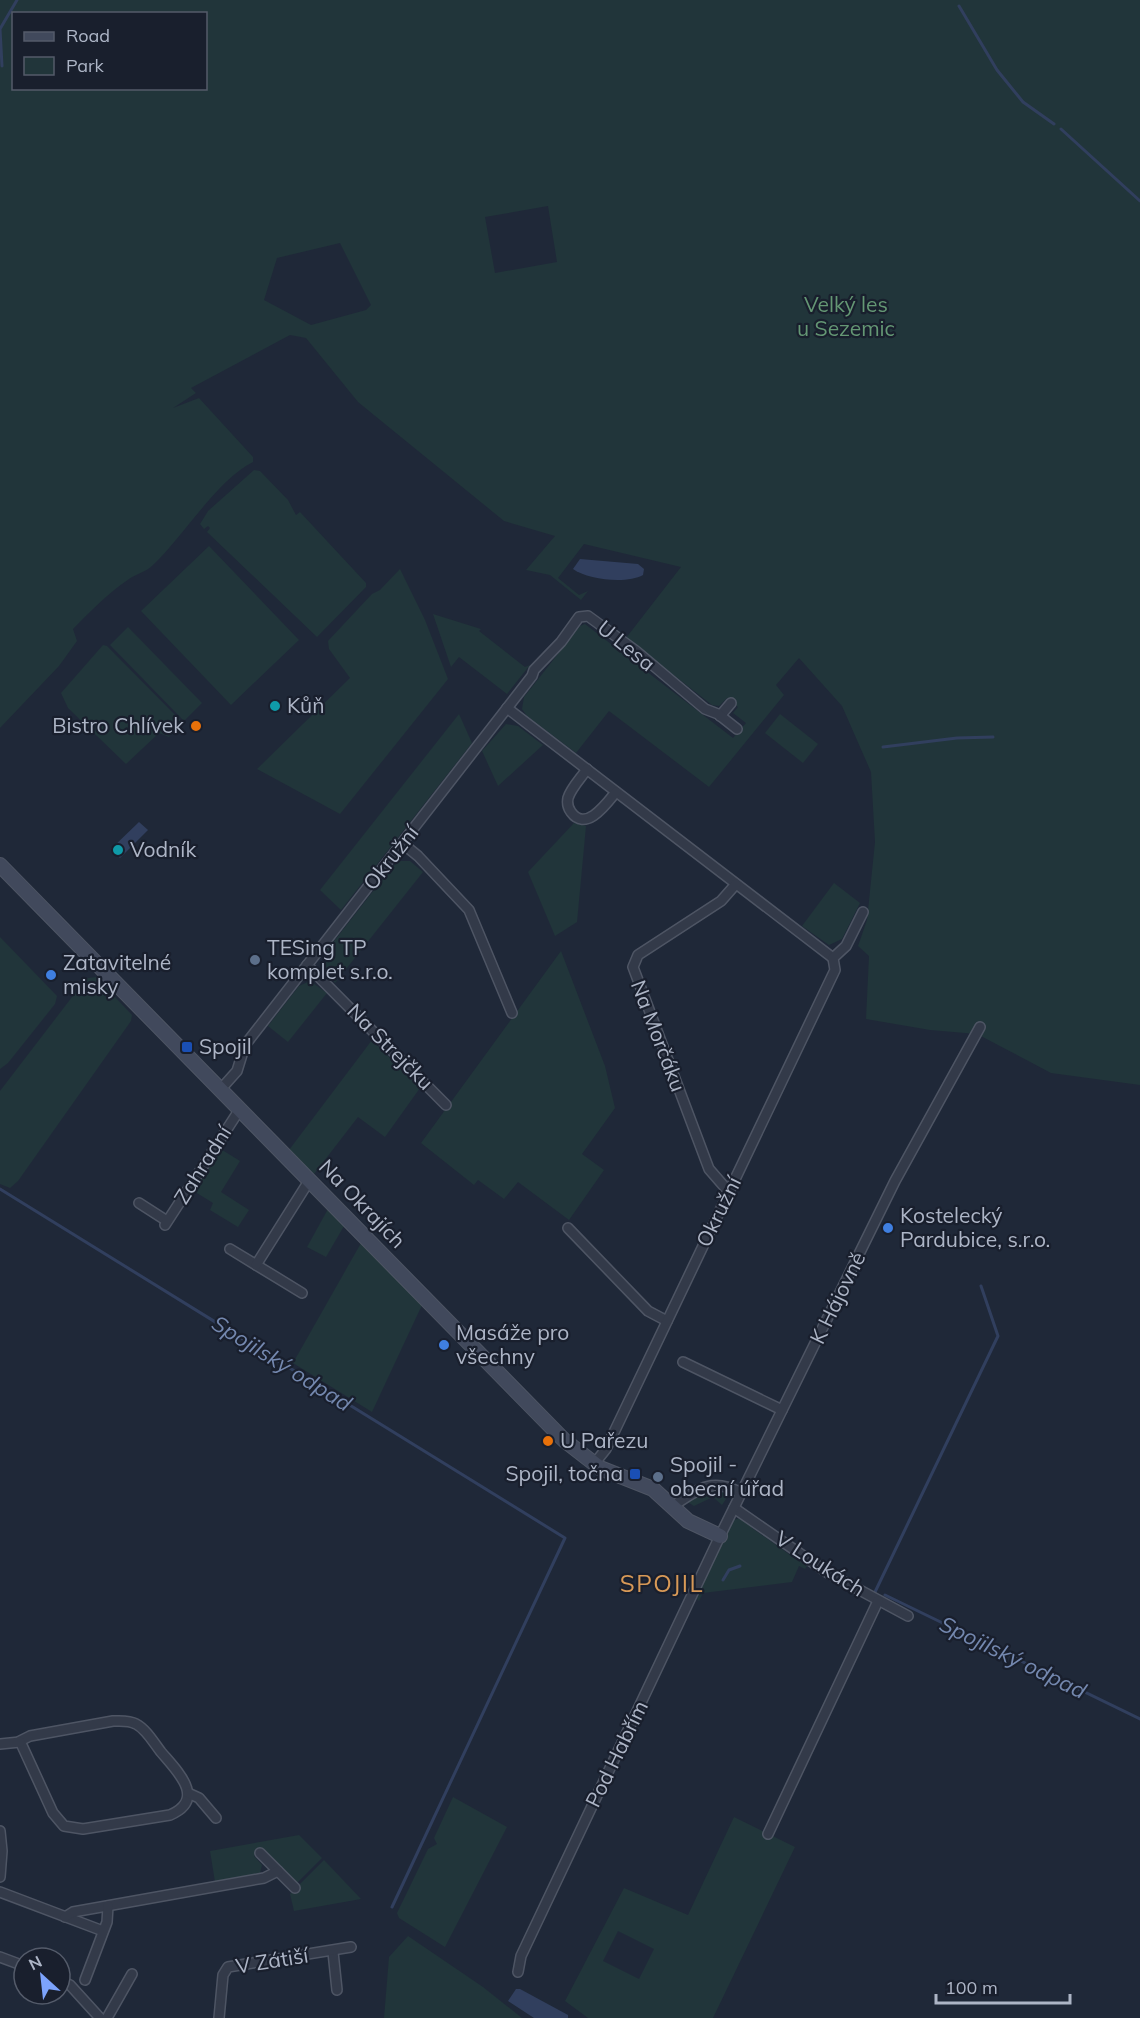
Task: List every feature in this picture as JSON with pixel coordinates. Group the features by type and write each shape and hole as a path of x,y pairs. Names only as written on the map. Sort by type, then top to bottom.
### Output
{"street":[{"name":"U Lesa","path":"507,708 534,669 561,642 574,621 585,615 604,626 636,651 705,709 720,716 737,729"},
{"path":"720,716 731,703"},
{"path":"507,708 833,958"},
{"name":"Okružní","path":"220,1090 237,1071 245,1045 507,708"},
{"path":"587,769 569,796 568,805 574,816 584,819 591,818 616,792"},
{"path":"402,843 418,856 469,910 512,1013"},
{"name":"Na Okrajích","path":"0,865 557,1433 594,1464 609,1473 647,1485 688,1521 720,1536"},
{"name":"Na Morčáku","path":"729,1192 709,1169 633,967 638,955 721,901 736,884"},
{"name":"Okružní","path":"594,1464 606,1449 835,970 833,958 846,946 863,912"},
{"name":"Na Strejčku","path":"307,965 447,1105"},
{"name":"K Hájovně","path":"720,1536 895,1181 980,1027"},
{"name":"Zahradní","path":"139,1203 166,1223 240,1109"},
{"path":"256,1265 309,1181"},
{"path":"568,1228 648,1311 667,1321"},
{"path":"230,1249 302,1293"},
{"path":"683,1362 782,1410"},
{"path":"673,1506 694,1492 715,1484 726,1485 741,1492"},
{"name":"V Loukách","path":"734,1508 828,1573 908,1616"},
{"name":"Pod Habřím","path":"518,1972 521,1956 720,1536"},
{"path":"768,1834 878,1601"},
{"path":"0,1744 20,1742 23,1738 30,1736 113,1721 131,1722 141,1728 183,1778 188,1793 199,1798 216,1818"},
{"path":"20,1742 53,1813 61,1823 69,1828 83,1829 170,1815 178,1810 188,1793"},
{"path":"0,1831 2,1851 0,1877"},
{"path":"260,1853 295,1888"},
{"path":"65,1917 69,1913 264,1878 278,1870"},
{"path":"0,1892 103,1931"},
{"path":"85,1980 108,1916 108,1906"},
{"name":"V Zátiší","path":"219,2018 223,1975 228,1967 333,1952 351,1947"},
{"name":"V Zátiší","path":"333,1952 337,1990"},
{"path":"107,2018 132,1974"},
{"path":"72,1987 100,2018"}],"green space":[{"name":"Velký les u Sezemic","path":"0,0 1140,0 1140,1085 1051,1073 977,1034 930,1030 866,1019 869,956 858,946 867,920 875,842 871,772 842,706 799,658 776,685 784,695 709,787 609,711 576,753 527,716 522,709 524,697 580,626 585,624 733,738 746,723 733,713 738,707 727,698 719,706 712,705 626,638 681,567 584,544 558,578 579,595 588,591 581,600 550,575 526,570 555,536 504,521 358,402 306,338 290,335 191,388 196,393 173,408 199,398 253,457 253,462 240,470 213,495 153,565 114,590 73,629 77,641 59,666 0,728","holes":["548,206 557,262 495,273 485,217","340,243 371,305 366,310 311,325 264,300 277,258"]},
{"path":"254,470 260,471 288,500 296,515 300,512 366,583 366,587 317,637 207,532 210,528 208,526 204,529 200,524 208,511"},
{"path":"209,546 299,640 231,705 141,611"},
{"path":"400,569 425,620 448,679 340,814 257,769 350,678 329,649 328,641 372,594 380,590"},
{"path":"433,614 481,629 479,631 525,667 530,665 507,694 459,657 451,667"},
{"path":"128,627 202,703 184,721 110,645"},
{"path":"103,645 107,646 181,721 169,737 159,733 126,764 68,708 61,693"},
{"path":"459,714 472,743 341,910 320,890"},
{"path":"780,714 818,744 803,763 765,733"},
{"path":"506,724 518,726 543,745 498,786 482,751"},
{"path":"574,823 586,826 577,922 555,936 528,872"},
{"path":"400,861 410,861 423,872 335,983 322,967 324,954 392,867"},
{"path":"834,883 860,903 842,939 829,945 802,926"},
{"path":"0,937 57,996 55,1004 8,1063 0,1069"},
{"path":"561,951 605,1066 615,1108 582,1154 604,1170 569,1220 518,1182 504,1199 478,1180 474,1185 421,1143"},
{"path":"96,977 132,1015 131,1021 18,1181 10,1188 0,1184 0,1091 82,984 88,978"},
{"path":"310,981 327,993 288,1042 268,1026 299,986"},
{"path":"372,1040 420,1088 385,1137 358,1117 314,1174 289,1150"},
{"path":"219,1148 240,1161 221,1192 249,1210 238,1227 210,1210 213,1203 192,1190"},
{"path":"328,1209 344,1226 326,1257 307,1247"},
{"path":"361,1243 422,1305 372,1412 293,1363"},
{"path":"719,1489 730,1493 722,1505 713,1497 694,1506 686,1501 698,1493"},
{"path":"742,1517 750,1522 752,1528 790,1555 794,1553 808,1565 805,1569 799,1566 792,1582 703,1593 699,1601 695,1597 731,1521"},
{"path":"453,1797 507,1827 445,1947 399,1918 397,1913 428,1849 437,1844 434,1838"},
{"path":"734,1817 795,1847 713,2018 588,2018 565,2001 624,1888 688,1915","holes":["618,1931 654,1949 639,1979 603,1961"]},
{"path":"299,1835 322,1858 297,1883 262,1848 254,1856 262,1865 260,1873 215,1882 210,1851"},
{"path":"324,1860 361,1899 294,1911 290,1894"},
{"path":"408,1936 483,1987 522,2018 384,2018 389,1957"}],"water":[{"path":"580,559 638,564 644,569 643,575 618,580 588,576 573,569"},
{"path":"139,822 148,830 120,858 111,849"},
{"path":"516,1989 568,2015 568,2018 534,2018 508,2001"}],"waterway":[{"path":"2,66 0,29 17,0"},
{"path":"959,6 997,70 1023,102 1054,124"},
{"path":"1061,129 1140,201"},
{"path":"883,747 957,738 993,737"},
{"name":"Spojilský odpad","path":"0,1189 565,1538 392,1907"},
{"path":"875,1592 998,1336 981,1286"},
{"path":"723,1580 729,1570 740,1566"},
{"name":"Spojilský odpad","path":"885,1595 1140,1719"}],"place":[{"name":"Kůň","path":"275,706"},
{"name":"Bistro Chlívek","path":"196,726"},
{"name":"Vodník","path":"118,850"},
{"name":"TESing TP komplet s.r.o.","path":"255,960"},
{"name":"Zatavitelné misky","path":"51,975"},
{"name":"Spojil","path":"187,1047"},
{"name":"Kostelecký Pardubice, s.r.o.","path":"888,1228"},
{"name":"Masáže pro všechny","path":"444,1345"},
{"name":"U Pařezu","path":"548,1441"},
{"name":"Spojil, točna","path":"635,1474"},
{"name":"Spojil - obecní úřad","path":"658,1477"}],"district":[{"name":"SPOJIL","path":"662,1584"}]}
